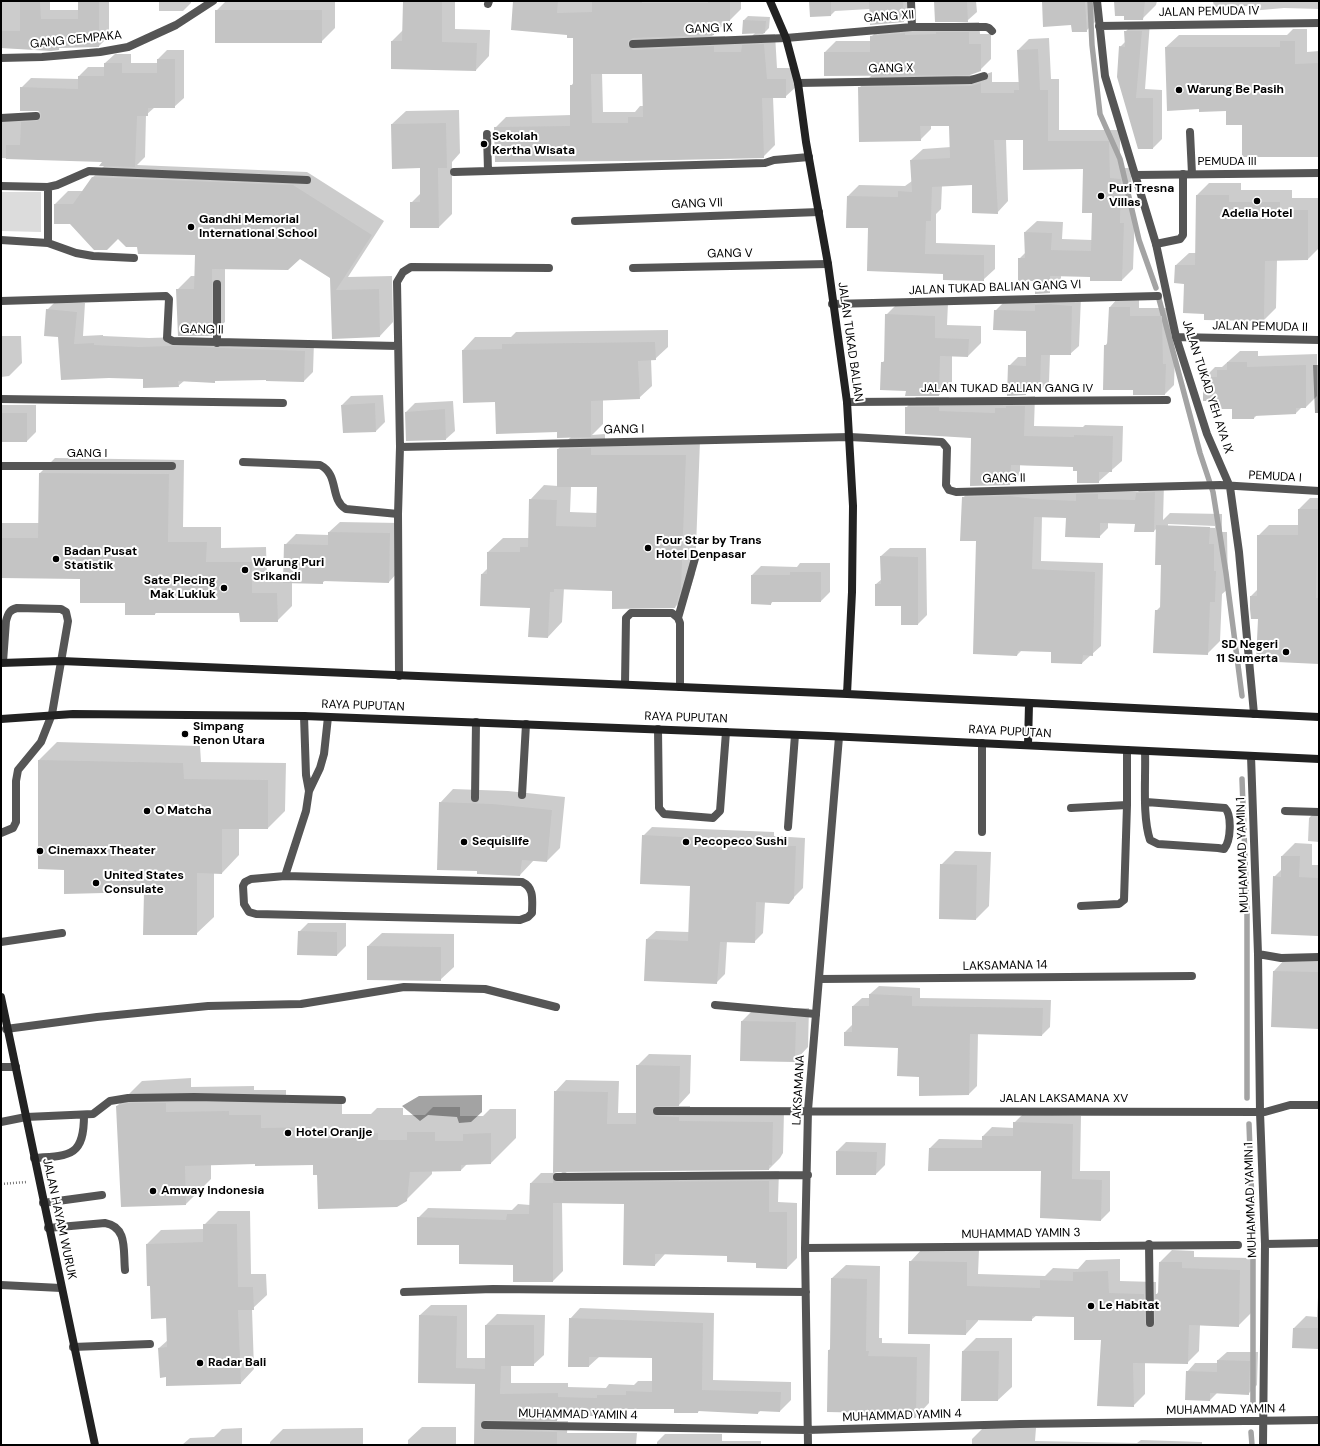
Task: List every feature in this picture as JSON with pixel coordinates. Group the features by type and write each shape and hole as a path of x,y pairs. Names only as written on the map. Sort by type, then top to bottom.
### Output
{"main road":[{"name":"JALAN TUKAD BALIAN","path":"770,1 786,38 798,83 809,157 828,264 832,304 847,402 853,506 852,592 847,694"},
{"path":"2,662 61,661 399,676 625,684 1319,717"},
{"path":"1028,745 1029,704"},
{"name":"RAYA PUPUTAN","path":"1,719 52,714 304,716 795,734 1319,759"},
{"name":"JALAN HAYAM WURUK","path":"1,997 6,1029 16,1067 48,1228 95,1445"}],"street":[{"name":"GANG CEMPAKA","path":"1,58 42,57 93,53 128,47 176,25 213,1"},
{"path":"911,1 912,26"},
{"name":"JALAN TUKAD YEH AYA IX","path":"1097,1 1098,26 1105,76 1112,105 1156,244 1176,337 1207,434 1230,487 1239,552 1254,714"},
{"name":"JALAN PEMUDA IV","path":"1098,26 1319,24"},
{"name":"GANG XII","path":"786,38 912,26 986,27 992,31"},
{"name":"GANG IX","path":"633,44 786,38"},
{"name":"GANG X","path":"798,83 971,80 984,76"},
{"path":"1,118 36,116"},
{"path":"1190,132 1192,174"},
{"path":"486,134 488,171"},
{"path":"454,172 764,164 774,160 809,157"},
{"path":"1,186 48,187 57,185 89,171 307,180"},
{"name":"PEMUDA III","path":"1135,175 1319,173"},
{"path":"1156,244 1180,239 1183,235 1183,174"},
{"path":"48,187 48,243"},
{"name":"GANG VII","path":"575,221 819,212"},
{"path":"1,240 48,243 76,253 134,258"},
{"name":"GANG V","path":"632,268 828,264"},
{"path":"399,676 398,514 400,447 397,282 403,272 411,267 549,268"},
{"path":"217,284 217,343"},
{"name":"GANG II","path":"1,301 166,296 169,299 167,338 170,341 398,346"},
{"name":"JALAN TUKAD BALIAN GANG VI","path":"832,304 1158,296"},
{"name":"JALAN PEMUDA II","path":"1176,337 1319,340"},
{"path":"1,399 283,402"},
{"name":"JALAN TUKAD BALIAN GANG IV","path":"847,402 1167,400"},
{"name":"GANG II","path":"850,437 942,442 947,448 946,485 949,490 956,492 1220,485 1230,487"},
{"name":"GANG I","path":"400,447 850,437"},
{"path":"243,462 320,465 327,468 330,473 338,502 346,509 398,514"},
{"name":"GANG I","path":"1,466 172,466"},
{"name":"PEMUDA I","path":"1230,487 1319,491"},
{"path":"680,687 680,623 678,618 696,555"},
{"path":"1,833 13,828 16,822 16,781 18,770 41,742 52,714 68,621 66,612 61,610 17,608 11,610 8,614 2,662"},
{"path":"625,684 626,618 631,613 672,614 678,618"},
{"path":"304,716 306,776 310,791"},
{"path":"285,876 306,811 310,791 317,776 324,754 328,717"},
{"path":"475,798 476,722"},
{"path":"522,795 526,724"},
{"path":"658,729 660,812 664,814 713,818 720,811 726,732"},
{"path":"788,827 795,734"},
{"name":"LAKSAMANA","path":"808,1445 805,1248 808,1175 808,1110 839,737"},
{"path":"982,743 982,832"},
{"path":"1081,906 1119,904 1124,900 1127,750"},
{"path":"1145,751 1146,802 1147,831 1150,840 1158,844 1224,849 1228,844 1229,816 1225,808 1146,802"},
{"name":"MUHAMMAD YAMIN 1","path":"1251,756 1258,954 1260,1112 1265,1244 1263,1445"},
{"path":"1071,808 1127,804"},
{"path":"1285,811 1319,812"},
{"path":"285,876 522,882 528,885 532,890 532,913 528,917 520,920 256,914 249,912 244,904 242,886 245,882 251,879 285,876"},
{"path":"1,942 62,933"},
{"path":"1258,954 1281,958 1319,958"},
{"name":"LAKSAMANA 14","path":"819,979 1192,976"},
{"path":"6,1029 96,1017 208,1006 301,1004 404,987 485,989 556,1007"},
{"path":"715,1005 816,1014"},
{"path":"1,1067 16,1067"},
{"path":"1,1122 26,1117 94,1114 110,1101 128,1098 194,1097 342,1100"},
{"name":"JALAN LAKSAMANA XV","path":"657,1110 1260,1112 1290,1105 1319,1105"},
{"path":"34,1158 59,1157 71,1152 81,1144 84,1131 84,1115"},
{"path":"557,1177 808,1175"},
{"path":"43,1203 102,1195"},
{"path":"48,1228 105,1223 114,1225 119,1229 122,1236 125,1270"},
{"path":"1265,1244 1319,1243"},
{"path":"1149,1244 1150,1323"},
{"name":"MUHAMMAD YAMIN 3","path":"805,1248 1149,1244 1238,1245"},
{"path":"1,1285 61,1288"},
{"path":"404,1292 493,1289 806,1292"},
{"path":"73,1347 150,1344"},
{"name":"MUHAMMAD YAMIN 4","path":"485,1425 807,1430 1020,1424 1319,1420"}],"path":[{"path":"1,1184 19,1183"}],"shaded area":[{"path":"1,192 41,192 41,232 1,231"},
{"path":"1313,365 1319,365 1319,413 1315,413"},
{"path":"482,1095 482,1112 471,1122 459,1123 457,1117 428,1115 420,1121 402,1106 419,1096"}],"building":[{"path":"20,1 40,1 41,19 78,19 78,1 99,1 99,47 59,48 59,50 51,51 1,48 1,31 20,31"},
{"path":"403,1 442,1 442,42 477,43 476,71 391,69 391,41 402,41"},
{"path":"513,1 558,1 557,13 592,12 592,1 708,3 708,1 730,1 730,21 714,21 714,35 633,38 628,41 628,45 633,50 714,46 714,52 741,52 742,45 764,44 767,79 786,79 786,98 762,98 764,158 495,162 494,127 570,126 570,85 573,85 573,38 567,38 567,35 511,30","holes":["591,74 642,74 643,117 628,117 628,123 592,123"]},
{"path":"809,1 831,1 831,16 810,17"},
{"path":"869,1 903,1 904,22 870,25"},
{"path":"934,1 967,1 968,22 935,22"},
{"path":"1042,1 1085,1 1087,32 1072,32 1071,25 1043,27"},
{"path":"1114,1 1145,1 1143,20 1124,20 1124,16 1115,16"},
{"path":"215,10 322,10 322,43 215,43"},
{"path":"743,20 766,21 765,33 742,34"},
{"path":"1124,31 1142,31 1136,98 1153,98 1153,149 1138,149 1117,77 1119,46 1125,47"},
{"path":"936,32 969,32 969,44 981,44 981,71 970,75 824,76 824,52 870,52 870,36 905,33 905,35 936,34"},
{"path":"1280,41 1295,41 1295,64 1319,63 1319,157 1242,157 1242,125 1226,125 1226,111 1199,112 1199,109 1167,111 1165,47 1280,47"},
{"path":"1038,49 1040,90 1048,90 1048,141 1109,141 1110,178 1121,179 1120,223 1124,223 1122,281 1090,281 1090,277 1050,276 1050,293 1035,294 1035,281 1018,281 1018,258 1025,258 1024,232 1052,233 1051,250 1091,251 1092,213 1082,213 1083,169 1023,170 1023,140 994,140 998,214 972,213 972,185 932,187 931,221 926,221 925,254 984,255 984,281 943,280 943,274 867,271 868,228 846,228 847,196 898,197 898,191 912,192 910,160 950,158 949,126 920,126 921,141 859,142 858,87 971,86 981,83 981,93 1014,93 1014,90 1019,90 1017,50"},
{"path":"157,59 175,59 175,108 148,108 148,116 137,116 135,167 99,166 102,162 6,159 6,145 20,145 21,122 37,121 41,118 41,113 38,111 20,111 20,87 78,89 78,76 104,76 104,63 122,63 122,73 157,73"},
{"path":"446,123 447,168 438,168 439,228 410,228 410,202 420,202 420,168 392,169 391,124"},
{"path":"92,177 293,185 372,235 336,290 379,289 380,337 332,339 330,278 300,259 288,270 212,269 212,336 178,336 176,289 194,289 195,255 138,254 137,247 126,247 118,239 107,250 94,250 70,224 54,224 54,204 73,204"},
{"path":"1196,195 1229,195 1229,202 1280,202 1280,210 1308,210 1308,260 1265,261 1264,321 1204,320 1204,314 1183,313 1184,284 1174,283 1175,265 1195,265"},
{"path":"1049,304 1072,306 1071,355 1041,355 1040,392 1026,391 1026,395 1007,396 1008,365 1026,366 1026,331 993,330 994,310 1035,311 1035,305"},
{"path":"1109,307 1130,307 1130,316 1162,316 1163,364 1166,364 1165,395 1133,395 1133,390 1103,390 1104,345 1107,345"},
{"path":"46,309 77,312 74,344 94,343 94,345 140,347 170,346 305,351 304,382 266,380 215,381 215,383 178,381 179,387 143,388 143,379 109,378 61,380 58,337 44,336"},
{"path":"885,314 935,316 935,338 969,339 968,357 940,356 939,396 905,396 906,391 880,390 881,362 884,362"},
{"path":"655,342 656,360 638,361 640,399 591,401 591,437 557,438 557,432 496,434 495,402 463,403 462,350 502,349 502,344"},
{"path":"1227,362 1247,362 1247,367 1306,365 1306,408 1296,408 1296,414 1254,416 1254,419 1232,419 1232,409 1214,409 1214,401 1203,401 1203,377 1217,377 1217,370 1227,370"},
{"path":"375,403 376,432 343,433 341,405"},
{"path":"1006,406 1025,406 1024,436 1113,436 1112,472 1099,472 1099,483 1077,483 1077,471 1073,471 1073,467 1011,465 1010,485 970,486 971,438 905,434 905,407 939,407 939,411 995,413 995,408 1006,408"},
{"path":"445,409 446,440 406,441 405,412"},
{"path":"1,413 27,413 27,442 1,442"},
{"path":"591,448 591,455 686,455 681,589 675,608 612,609 612,591 554,589 554,592 550,592 548,638 528,637 530,608 480,606 481,574 487,574 487,552 520,552 520,547 528,547 529,499 557,500 556,526 596,527 597,487 557,487 557,449"},
{"path":"39,473 169,474 168,542 207,542 206,562 252,562 252,593 277,593 278,622 240,622 239,613 155,613 155,615 125,615 125,603 80,603 80,579 1,578 1,538 38,538"},
{"path":"1155,492 1154,532 1134,532 1135,524 1100,523 1100,538 1065,537 1066,518 1034,517 1032,569 1095,572 1093,656 1083,655 1082,664 1051,663 1051,652 1018,651 1017,656 973,654 976,541 960,541 962,497 1010,496 1076,501 1076,494 1098,494 1098,499 1135,500 1136,493"},
{"path":"1298,509 1318,509 1316,598 1319,598 1319,664 1256,661 1258,619 1251,619 1250,596 1257,596 1257,535 1298,535"},
{"path":"1156,525 1210,527 1209,544 1214,544 1214,571 1216,571 1215,602 1210,602 1208,655 1153,653 1155,610 1160,610 1161,565 1155,565"},
{"path":"328,532 390,533 389,583 323,581 323,584 283,583 284,544 328,545"},
{"path":"880,556 918,557 918,625 901,625 901,606 875,606 875,584 881,584"},
{"path":"790,572 821,572 821,602 771,602 771,605 751,604 751,575 790,575"},
{"path":"38,760 183,763 184,779 268,780 268,829 222,829 222,874 197,873 197,935 143,935 144,892 64,894 64,870 38,869"},
{"path":"439,802 493,804 552,810 547,862 522,860 520,876 477,874 477,871 437,870"},
{"path":"642,835 765,841 765,845 796,846 794,898 789,904 756,902 755,943 720,942 717,984 644,981 646,939 688,941 690,886 640,884"},
{"path":"1281,856 1300,856 1299,877 1319,878 1318,936 1271,934 1273,876 1281,877"},
{"path":"940,864 977,865 976,920 939,919"},
{"path":"298,931 337,932 337,956 297,955"},
{"path":"367,946 441,947 441,981 367,980"},
{"path":"1273,971 1319,972 1319,1029 1271,1027"},
{"path":"869,994 912,996 912,1006 1043,1008 1042,1036 970,1034 969,1095 919,1096 919,1077 897,1076 898,1048 844,1046 844,1032 852,1032 852,1006 869,1006"},
{"path":"741,1021 796,1022 795,1062 740,1061"},
{"path":"636,1065 680,1066 679,1106 655,1106 652,1111 655,1116 679,1117 679,1121 773,1122 772,1165 769,1165 769,1170 553,1173 554,1091 608,1092 607,1124 636,1124"},
{"path":"128,1103 166,1103 166,1112 229,1111 229,1115 261,1115 261,1128 317,1127 317,1139 351,1139 351,1133 378,1133 378,1140 407,1140 407,1132 435,1132 435,1141 463,1141 463,1134 491,1133 491,1164 461,1165 461,1171 410,1172 407,1201 397,1207 318,1209 317,1175 313,1175 313,1165 255,1166 255,1164 185,1166 186,1205 121,1207 116,1106"},
{"path":"1013,1122 1073,1124 1072,1179 1102,1180 1101,1221 1040,1218 1041,1171 928,1171 929,1148 982,1148 982,1136 1013,1136"},
{"path":"836,1151 877,1152 876,1175 836,1175"},
{"path":"553,1180 557,1182 769,1181 769,1212 787,1212 787,1269 756,1268 756,1263 727,1262 727,1256 655,1254 655,1266 623,1265 624,1204 553,1203 553,1282 513,1282 513,1265 459,1264 459,1245 417,1245 417,1217 506,1220 507,1214 529,1214 530,1183 553,1183"},
{"path":"203,1224 237,1224 238,1287 253,1287 254,1310 238,1310 241,1384 166,1386 166,1377 160,1378 158,1348 167,1347 166,1318 151,1319 150,1286 147,1286 146,1244 203,1242"},
{"path":"909,1261 967,1262 967,1286 1040,1288 1040,1280 1073,1281 1073,1272 1108,1271 1109,1293 1144,1294 1145,1323 1150,1328 1153,1327 1155,1323 1155,1294 1158,1294 1159,1262 1182,1262 1182,1268 1240,1270 1239,1327 1189,1325 1188,1364 1133,1363 1134,1407 1097,1406 1101,1340 1074,1340 1074,1317 1032,1316 1032,1321 966,1320 966,1335 908,1334"},
{"path":"831,1278 867,1279 866,1351 869,1351 868,1356 917,1357 916,1418 876,1417 876,1413 827,1412"},
{"path":"419,1315 457,1316 456,1368 485,1369 485,1325 534,1325 534,1366 501,1366 500,1394 558,1393 558,1397 597,1398 597,1395 626,1395 626,1391 652,1392 652,1358 589,1357 589,1367 568,1367 569,1318 703,1323 702,1390 781,1392 780,1412 758,1411 758,1414 698,1411 698,1413 674,1413 674,1409 616,1409 616,1416 557,1416 557,1421 485,1420 480,1425 480,1428 485,1430 557,1432 557,1445 474,1445 475,1384 418,1383"},
{"path":"1293,1328 1319,1328 1319,1349 1292,1348"},
{"path":"962,1351 999,1351 998,1401 961,1401"},
{"path":"1217,1360 1250,1361 1249,1395 1210,1393 1210,1401 1185,1400 1186,1371 1217,1372"}],"waterway":[{"path":"1090,1 1092,45 1100,114 1120,159 1139,240 1156,288"},
{"path":"1159,299 1200,453 1213,492 1226,573 1242,696"},
{"path":"1242,779 1247,912 1247,1098"},
{"path":"1249,1124 1253,1231"},
{"path":"1253,1256 1253,1402"},
{"path":"1251,1432 1252,1445"}],"place":[{"name":"Warung Be Pasih","path":"1179,90"},
{"name":"Sekolah Kertha Wisata","path":"484,144"},
{"name":"Puri Tresna Villas","path":"1101,196"},
{"name":"Adelia Hotel","path":"1257,201"},
{"name":"Gandhi Memorial International School","path":"191,227"},
{"name":"Four Star by Trans Hotel Denpasar","path":"648,548"},
{"name":"Badan Pusat Statistik","path":"56,559"},
{"name":"Warung Puri Srikandi","path":"245,570"},
{"name":"Sate Plecing Mak Lukluk","path":"224,588"},
{"name":"SD Negeri 11 Sumerta","path":"1286,652"},
{"name":"Simpang Renon Utara","path":"185,734"},
{"name":"O Matcha","path":"147,811"},
{"name":"Sequislife","path":"464,842"},
{"name":"Pecopeco Sushi","path":"686,842"},
{"name":"Cinemaxx Theater","path":"40,851"},
{"name":"United States Consulate","path":"96,883"},
{"name":"Hotel Oranjje","path":"288,1133"},
{"name":"Amway Indonesia","path":"153,1191"},
{"name":"Le Habitat","path":"1091,1306"},
{"name":"Radar Bali","path":"200,1363"}]}
